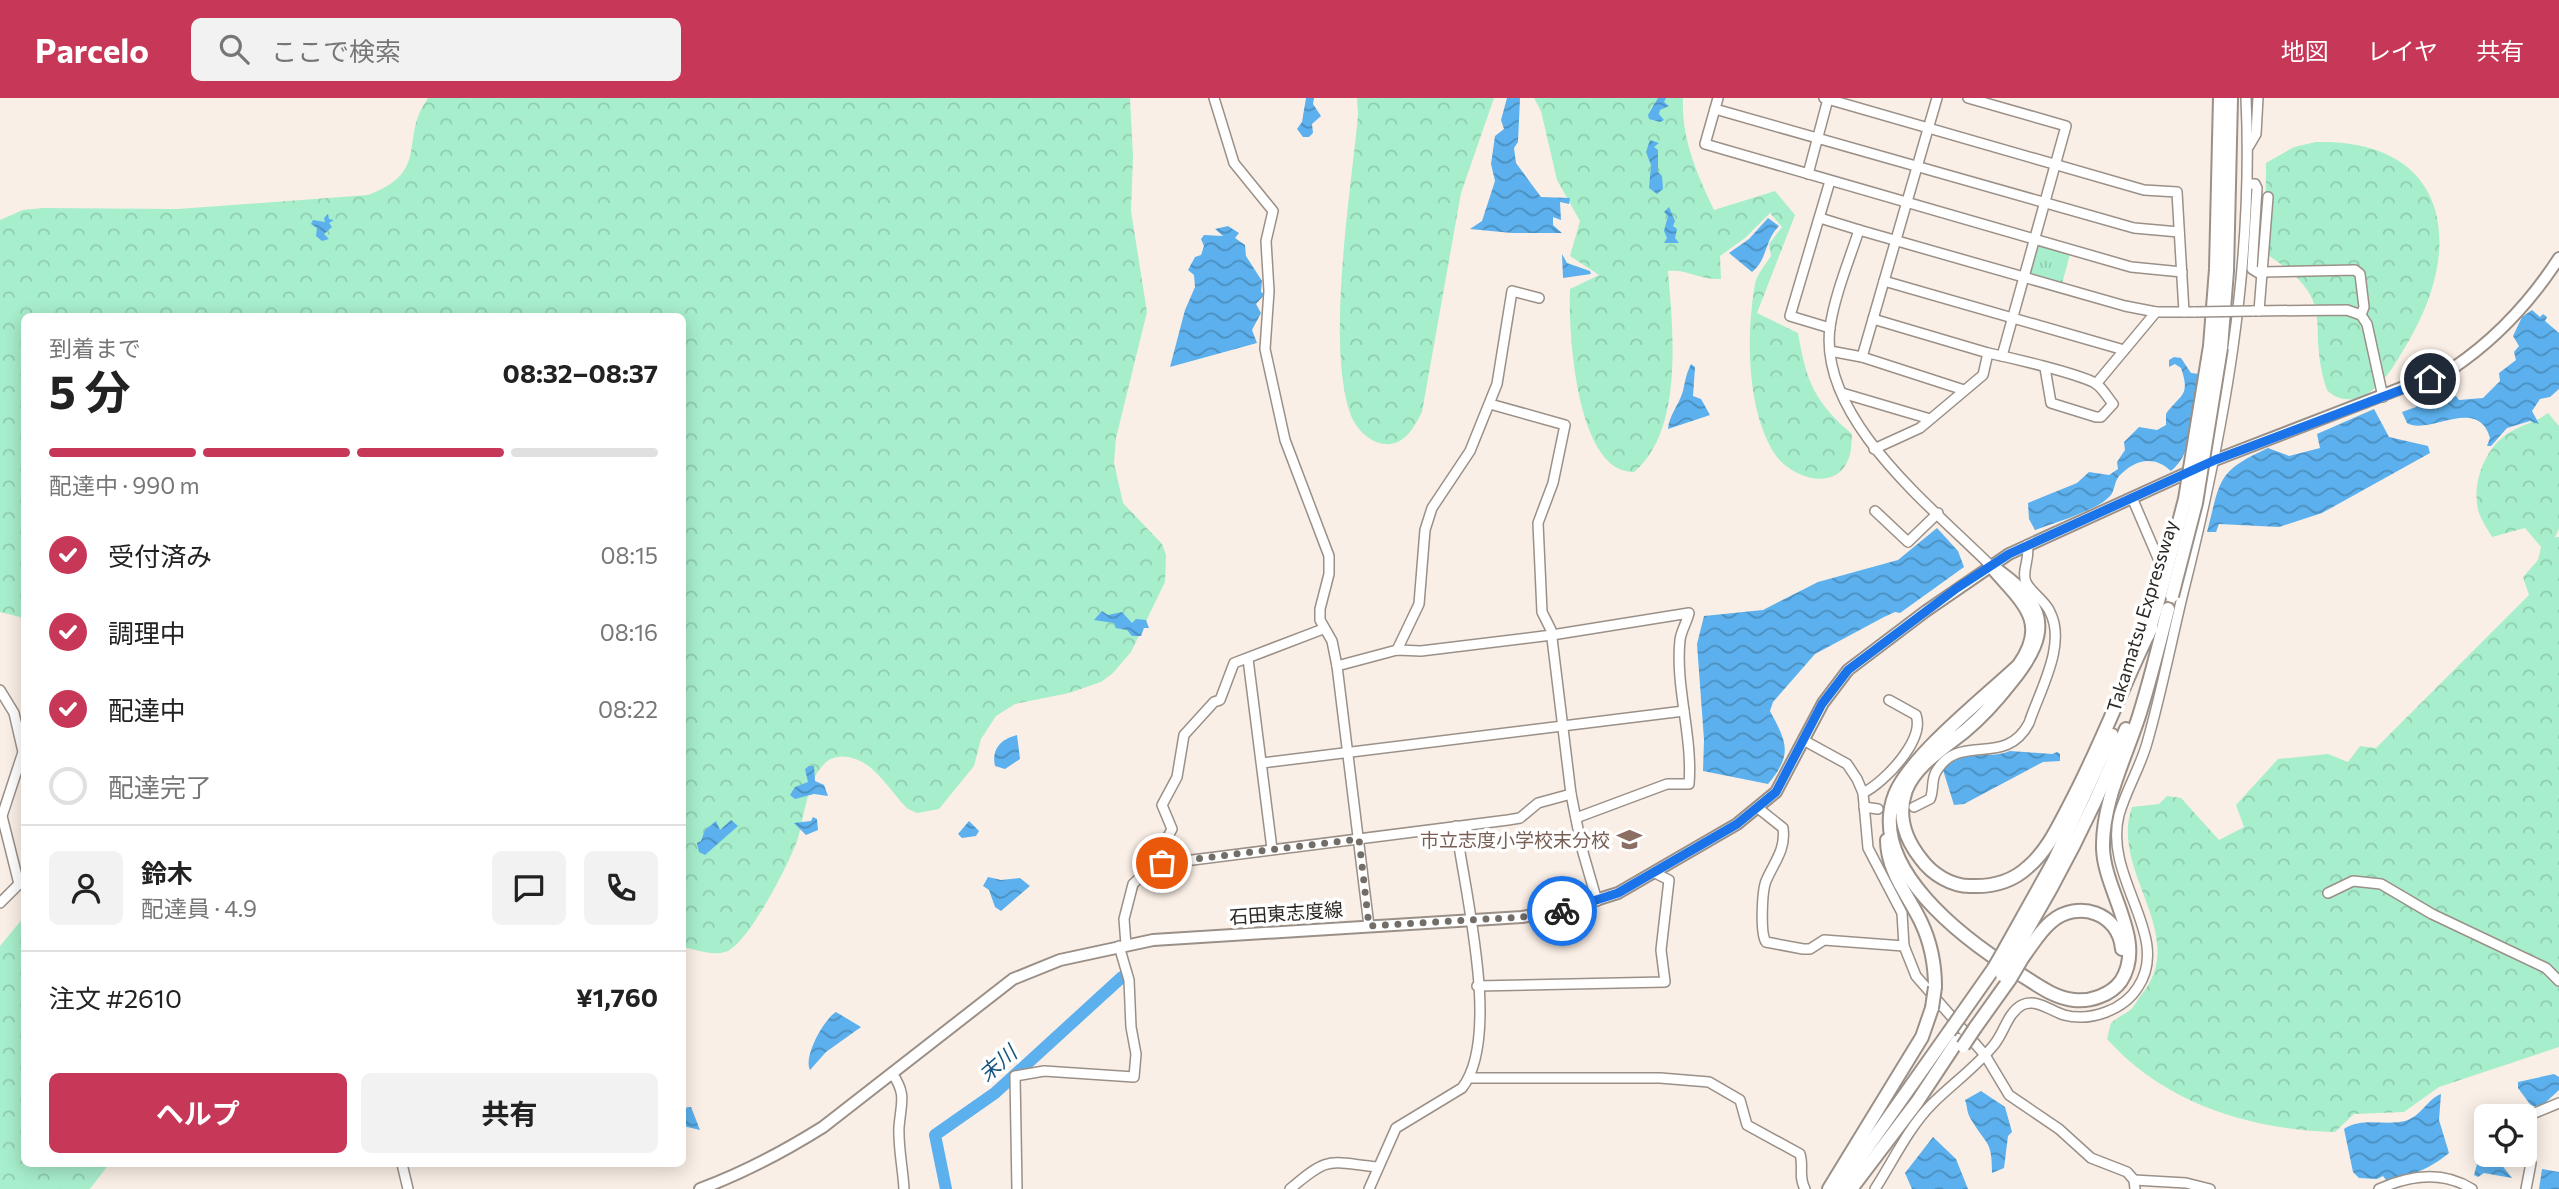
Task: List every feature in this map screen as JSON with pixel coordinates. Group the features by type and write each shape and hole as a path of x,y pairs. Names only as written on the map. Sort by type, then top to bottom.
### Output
{"highway":[{"name":"Takamatsu Expressway","path":"2215,347 2220,98"},
{"name":"Takamatsu Expressway","path":"2015,952 2062,873 2104,784 2139,697 2171,597 2185,499 2227,271 2231,98"},
{"path":"1839,1186 1861,1156 1922,1037 1932,1009 1935,987 1935,961 1929,941 1892,867 1887,849 1890,811 1904,776 2019,664 2029,651 2033,639 2029,609 1991,566"},
{"name":"Takamatsu Expressway","path":"2015,952 2054,861 2091,786 2151,628 2171,597"},
{"path":"1890,811 1892,837 1905,869 1923,895 1968,939 1993,958 2065,999 2094,999 2108,992 2120,982 2128,966 2130,947 2106,872 2103,830 2171,597"},
{"path":"1890,811 1927,867 1945,880 1965,886 1982,887 2000,884 2029,867 2059,825 2083,780 2151,628"},
{"path":"1839,1186 1956,1040 2002,974 2015,952 2051,921 2065,913 2079,910 2094,912 2106,918 2121,941 2122,957 2117,972 2108,983 2095,991 2081,994 2047,983 1989,946 1961,925 1922,882 1902,846 1890,811"},
{"path":"1861,1156 1917,1102 2015,952"}],"main road":[{"name":"石田東志度線","path":"700,1189 743,1173 795,1145 1013,979 1060,960 1153,940 1522,917 1597,901 1655,873 1737,824 1776,792 1822,704 1848,670 1991,566 2027,545 2133,500 2215,460 2454,368 2479,351 2529,300 2559,258"}],"street":[{"path":"1214,98 1234,163 1273,211 1266,241 1269,291 1265,349 1285,440 1329,556 1329,574 1320,609 1323,629 1332,640 1337,666 1369,926"},
{"path":"1718,98 1705,144 2131,267 2182,272"},
{"path":"1862,357 1937,98"},
{"path":"1968,98 2066,126 2001,356"},
{"path":"1875,1189 1930,1106 1995,1044 2019,1007 2027,1003 2038,1004 2068,1016 2094,1016 2113,1009 2126,1000 2138,988 2146,971 2149,951 2146,934 2122,874 2116,840 2122,807 2147,741 2171,597 2204,510 2215,460 2233,354 2249,184 2246,98"},
{"path":"2249,146 2256,134 2258,98"},
{"path":"1808,174 1826,99 2144,190 2177,192 2184,312"},
{"path":"1715,109 2134,228 2179,232"},
{"path":"1830,181 1790,316 1830,328"},
{"path":"2249,184 2255,184 2257,188 2252,269 2262,274 2356,270 2360,274 2364,307 2361,315"},
{"path":"2255,311 2262,274 2268,197"},
{"path":"1819,218 2024,278 2156,312 2347,310 2361,315 2367,324 2382,397"},
{"path":"1859,230 1830,328 1830,351 1836,382 1861,433 1874,449 1991,566"},
{"path":"1884,281 2124,350"},
{"path":"1397,650 1419,604 1425,530 1432,508 1470,451 1497,384 1513,291 1539,298"},
{"path":"2096,384 2156,312"},
{"path":"1873,319 2045,368 2096,384 2113,404 2101,417 2051,403 2045,368"},
{"path":"1830,351 1862,357 1964,390"},
{"path":"1874,449 1920,428 1983,375 1988,353"},
{"path":"1842,393 1930,419"},
{"path":"1490,404 1565,425 1553,483 1538,523 1542,612 1552,635 1576,818 1597,901"},
{"path":"2133,500 2171,597"},
{"path":"1875,511 1908,542 1938,513"},
{"path":"1914,807 1930,800 1936,773 1948,758 1966,750 2007,747 2024,734 2029,723 2056,637 2050,611 2027,585 2024,577 2030,552 2027,545"},
{"path":"1337,666 1397,650 1421,651 1552,635 1689,613 1680,638 1684,711 1691,760 1689,784 1667,784 1576,818"},
{"path":"1017,1189 1015,1076 1044,1071 1134,1077 1136,1054 1123,946 1124,919 1133,884 1153,865 1172,829 1162,806 1177,778 1184,735 1214,702 1220,700 1234,663 1323,629"},
{"path":"1248,659 1272,849"},
{"path":"0,690 14,713 21,743"},
{"path":"1863,793 1876,785 1911,748 1918,731 1916,715 1889,700"},
{"path":"1262,763 1684,711"},
{"path":"1805,741 1847,764 1863,793 1868,848 1902,913 1904,946 1916,976 1985,1055 2009,1095 2060,1129 2091,1158 2127,1172 2134,1184 2186,1182 2210,1189"},
{"path":"0,903 14,892 19,884 19,874 2,816 21,758"},
{"path":"1153,865 1520,817 1538,803 1572,794"},
{"path":"1864,807 1890,811"},
{"path":"1758,808 1783,828 1784,840 1765,884 1761,931 1766,942 1803,950 1810,949 1824,940 1904,946"},
{"path":"1369,1189 1396,1128 1449,1099 1470,1078 1479,1033 1477,986 1472,919 1463,887 1456,827"},
{"path":"1477,986 1665,982 1661,950 1669,880 1655,873"},
{"path":"2328,893 2353,881 2381,884 2432,914 2546,968 2559,982"},
{"path":"892,1073 902,1087 904,1108 899,1126 904,1189"},
{"path":"1470,1078 1650,1077 1709,1082 1740,1100 1747,1125 1800,1154 1802,1162 1799,1174 1805,1189"},
{"path":"2537,1112 2559,1103"},
{"path":"1290,1189 1318,1164 1329,1162 1378,1167"},
{"path":"402,1167 408,1189"},
{"path":"2526,1189 2530,1167"},
{"path":"2379,1189 2426,1175 2461,1182 2472,1189"}],"green space":[{"path":"428,98 1130,98 1133,156 1131,211 1147,312 1116,438 1114,463 1123,503 1162,544 1166,555 1165,582 1131,652 1113,673 1101,682 1069,693 1015,704 996,716 981,739 974,766 939,809 917,813 908,809 879,775 865,764 841,757 829,760 819,769 813,782 797,841 777,885 744,935 725,952 709,953 686,948 686,313 21,313 21,619 0,612 0,220 23,210 43,208 178,209 368,195 388,186 400,176 407,165 419,113"},
{"path":"1357,98 1494,98 1461,193 1422,412 1408,434 1391,444 1373,440 1359,429 1352,419 1343,383 1340,347 1342,267 1358,115"},
{"path":"1534,98 1683,98 1687,142 1714,210 1775,191 1795,215 1757,313 1798,333 1804,364 1814,389 1829,411 1852,434 1850,454 1842,470 1824,479 1803,476 1793,471 1777,457 1759,419 1751,373 1750,326 1756,280 1771,256 1769,244 1782,227 1770,213 1745,238 1720,256 1721,279 1668,271 1672,321 1672,378 1661,431 1650,454 1634,472 1615,466 1599,450 1588,426 1574,365 1570,289 1599,275 1570,256 1580,221 1557,180 1541,111"},
{"path":"2316,142 2359,145 2393,157 2417,177 2432,202 2439,231 2438,265 2428,300 2411,337 2382,381 2365,395 2354,399 2342,399 2327,390 2321,366 2317,315 2313,301 2304,286 2289,271 2265,253 2266,163 2294,147"},
{"path":"2037,244 2070,254 2062,284 2028,276"},
{"path":"2548,413 2559,426 2559,529 2555,537 2559,537 2559,1047 2439,1087 2404,1112 2354,1114 2335,1132 2272,1126 2241,1119 2211,1109 2155,1081 2130,1062 2107,1039 2111,1023 2131,1010 2142,994 2154,971 2157,948 2154,925 2131,855 2128,831 2132,807 2159,804 2167,796 2181,798 2219,840 2244,827 2236,805 2278,759 2328,754 2348,762 2360,746 2376,748 2529,595 2523,577 2538,560 2541,547 2525,528 2492,537 2479,513 2477,490 2483,466 2495,444 2514,430"},
{"path":"21,921 21,1167 107,1167 90,1189 0,1189 0,946"}],"water":[{"path":"1306,98 1314,98 1313,104 1321,116 1312,124 1313,133 1309,137 1303,137 1297,129 1302,122"},
{"path":"1507,98 1520,98 1518,142 1514,148 1516,163 1541,197 1570,198 1569,204 1560,202 1561,220 1553,217 1553,225 1562,233 1512,233 1470,229 1482,221 1495,181 1491,164 1495,136 1504,129 1501,120"},
{"path":"1658,98 1666,98 1664,102 1669,106 1660,110 1659,114 1664,120 1660,122 1649,119 1648,115"},
{"path":"1650,140 1659,143 1654,147 1658,150 1658,172 1662,176 1663,189 1657,194 1649,188 1651,165 1646,152"},
{"path":"1669,207 1675,221 1673,226 1677,229 1675,238 1679,243 1664,243 1667,238 1664,231 1668,216 1664,212"},
{"path":"328,214 329,219 334,220 329,223 332,227 324,234 329,239 322,241 316,236 317,228 311,224 313,220 325,222 324,218"},
{"path":"1768,218 1779,226 1761,261 1752,272 1729,253 1749,239"},
{"path":"1228,226 1239,233 1235,238 1245,245 1246,256 1262,281 1261,292 1265,294 1256,304 1261,313 1252,330 1257,343 1170,367 1185,310 1195,287 1194,275 1188,270 1195,257 1201,255 1204,246 1201,239 1204,235 1223,236 1215,229"},
{"path":"1562,254 1567,263 1590,271 1591,274 1563,278"},
{"path":"2532,310 2540,317 2543,314 2547,317 2545,321 2559,333 2559,389 2550,397 2540,399 2532,411 2539,424 2530,421 2507,428 2491,446 2487,446 2490,438 2484,426 2475,419 2452,419 2416,426 2407,423 2402,412 2416,407 2423,398 2432,394 2446,398 2456,396 2459,400 2483,398 2500,381 2499,373 2516,360 2514,352 2519,346 2513,336 2522,317"},
{"path":"2174,357 2181,358 2191,373 2199,374 2190,439 2179,463 2171,471 2151,461 2131,466 2119,476 2112,494 2104,501 2075,516 2035,530 2029,519 2028,503 2077,483 2089,472 2109,475 2118,469 2117,462 2125,450 2124,442 2139,427 2157,430 2166,425 2166,414 2180,398 2185,385 2181,368 2175,364 2169,367 2169,360"},
{"path":"1691,364 1695,367 1693,396 1701,399 1710,415 1668,429 1670,419"},
{"path":"2374,409 2389,437 2428,446 2430,453 2322,513 2279,527 2219,524 2216,532 2207,532 2223,479 2238,464 2268,448 2289,456 2320,448 2317,434"},
{"path":"1937,528 1958,551 1964,567 1900,613 1895,612 1884,617 1815,654 1773,702 1770,711 1785,748 1781,764 1768,784 1703,771 1704,740 1697,644 1704,616 1763,610 1818,582 1898,560"},
{"path":"1102,611 1108,615 1122,612 1132,623 1136,619 1146,620 1149,628 1144,628 1141,636 1132,636 1127,630 1116,628 1114,623 1094,620"},
{"path":"1017,735 1020,759 1005,769 995,766 996,749 1007,739"},
{"path":"2010,751 2052,754 2057,752 2060,754 2060,761 2043,762 1964,804 1954,805 1943,770 1967,756"},
{"path":"814,766 815,781 824,785 828,796 814,794 795,799 790,795 795,787 808,782 805,769"},
{"path":"813,817 817,819 818,830 806,835 794,823 811,821"},
{"path":"731,820 738,826 705,855 699,852 697,843 701,841 705,830 716,821 720,830"},
{"path":"969,821 979,831 976,836 962,838 958,834"},
{"path":"988,877 1001,880 1020,878 1030,886 1001,911 995,907 989,890 983,886"},
{"path":"836,1012 861,1027 826,1052 810,1070 809,1056 816,1039"},
{"path":"2554,1074 2559,1077 2559,1090 2545,1103 2537,1105 2530,1104 2518,1088 2518,1082"},
{"path":"1981,1091 2005,1107 2012,1132 2008,1136 2004,1168 1992,1173 1990,1149 1970,1118 1965,1100"},
{"path":"2441,1094 2439,1120 2449,1153 2420,1171 2394,1179 2386,1180 2383,1176 2377,1179 2359,1178 2353,1172 2344,1129 2358,1123 2411,1119"},
{"path":"691,1107 700,1130 686,1127 686,1108"},
{"path":"1933,1137 1956,1159 1968,1189 1912,1189 1905,1173"},
{"path":"2476,1167 2503,1167 2512,1178 2484,1173 2478,1177 2474,1175"},
{"path":"2542,1169 2559,1172 2559,1189 2539,1189"}],"waterway":[{"name":"末川","path":"946,1189 935,1135 995,1093 1122,977"}],"way so far":[{"path":"1162,863 1359,839 1369,926 1522,917 1562,911"}],"place":[{"name":"市立志度小学校末分校","path":"1630,840"}],"route":[{"path":"1562,911 1618,893 1737,824 1758,808 1776,792 1793,765 1822,704 1842,676 1957,588 2009,554 2151,492 2215,460 2430,379"}]}
